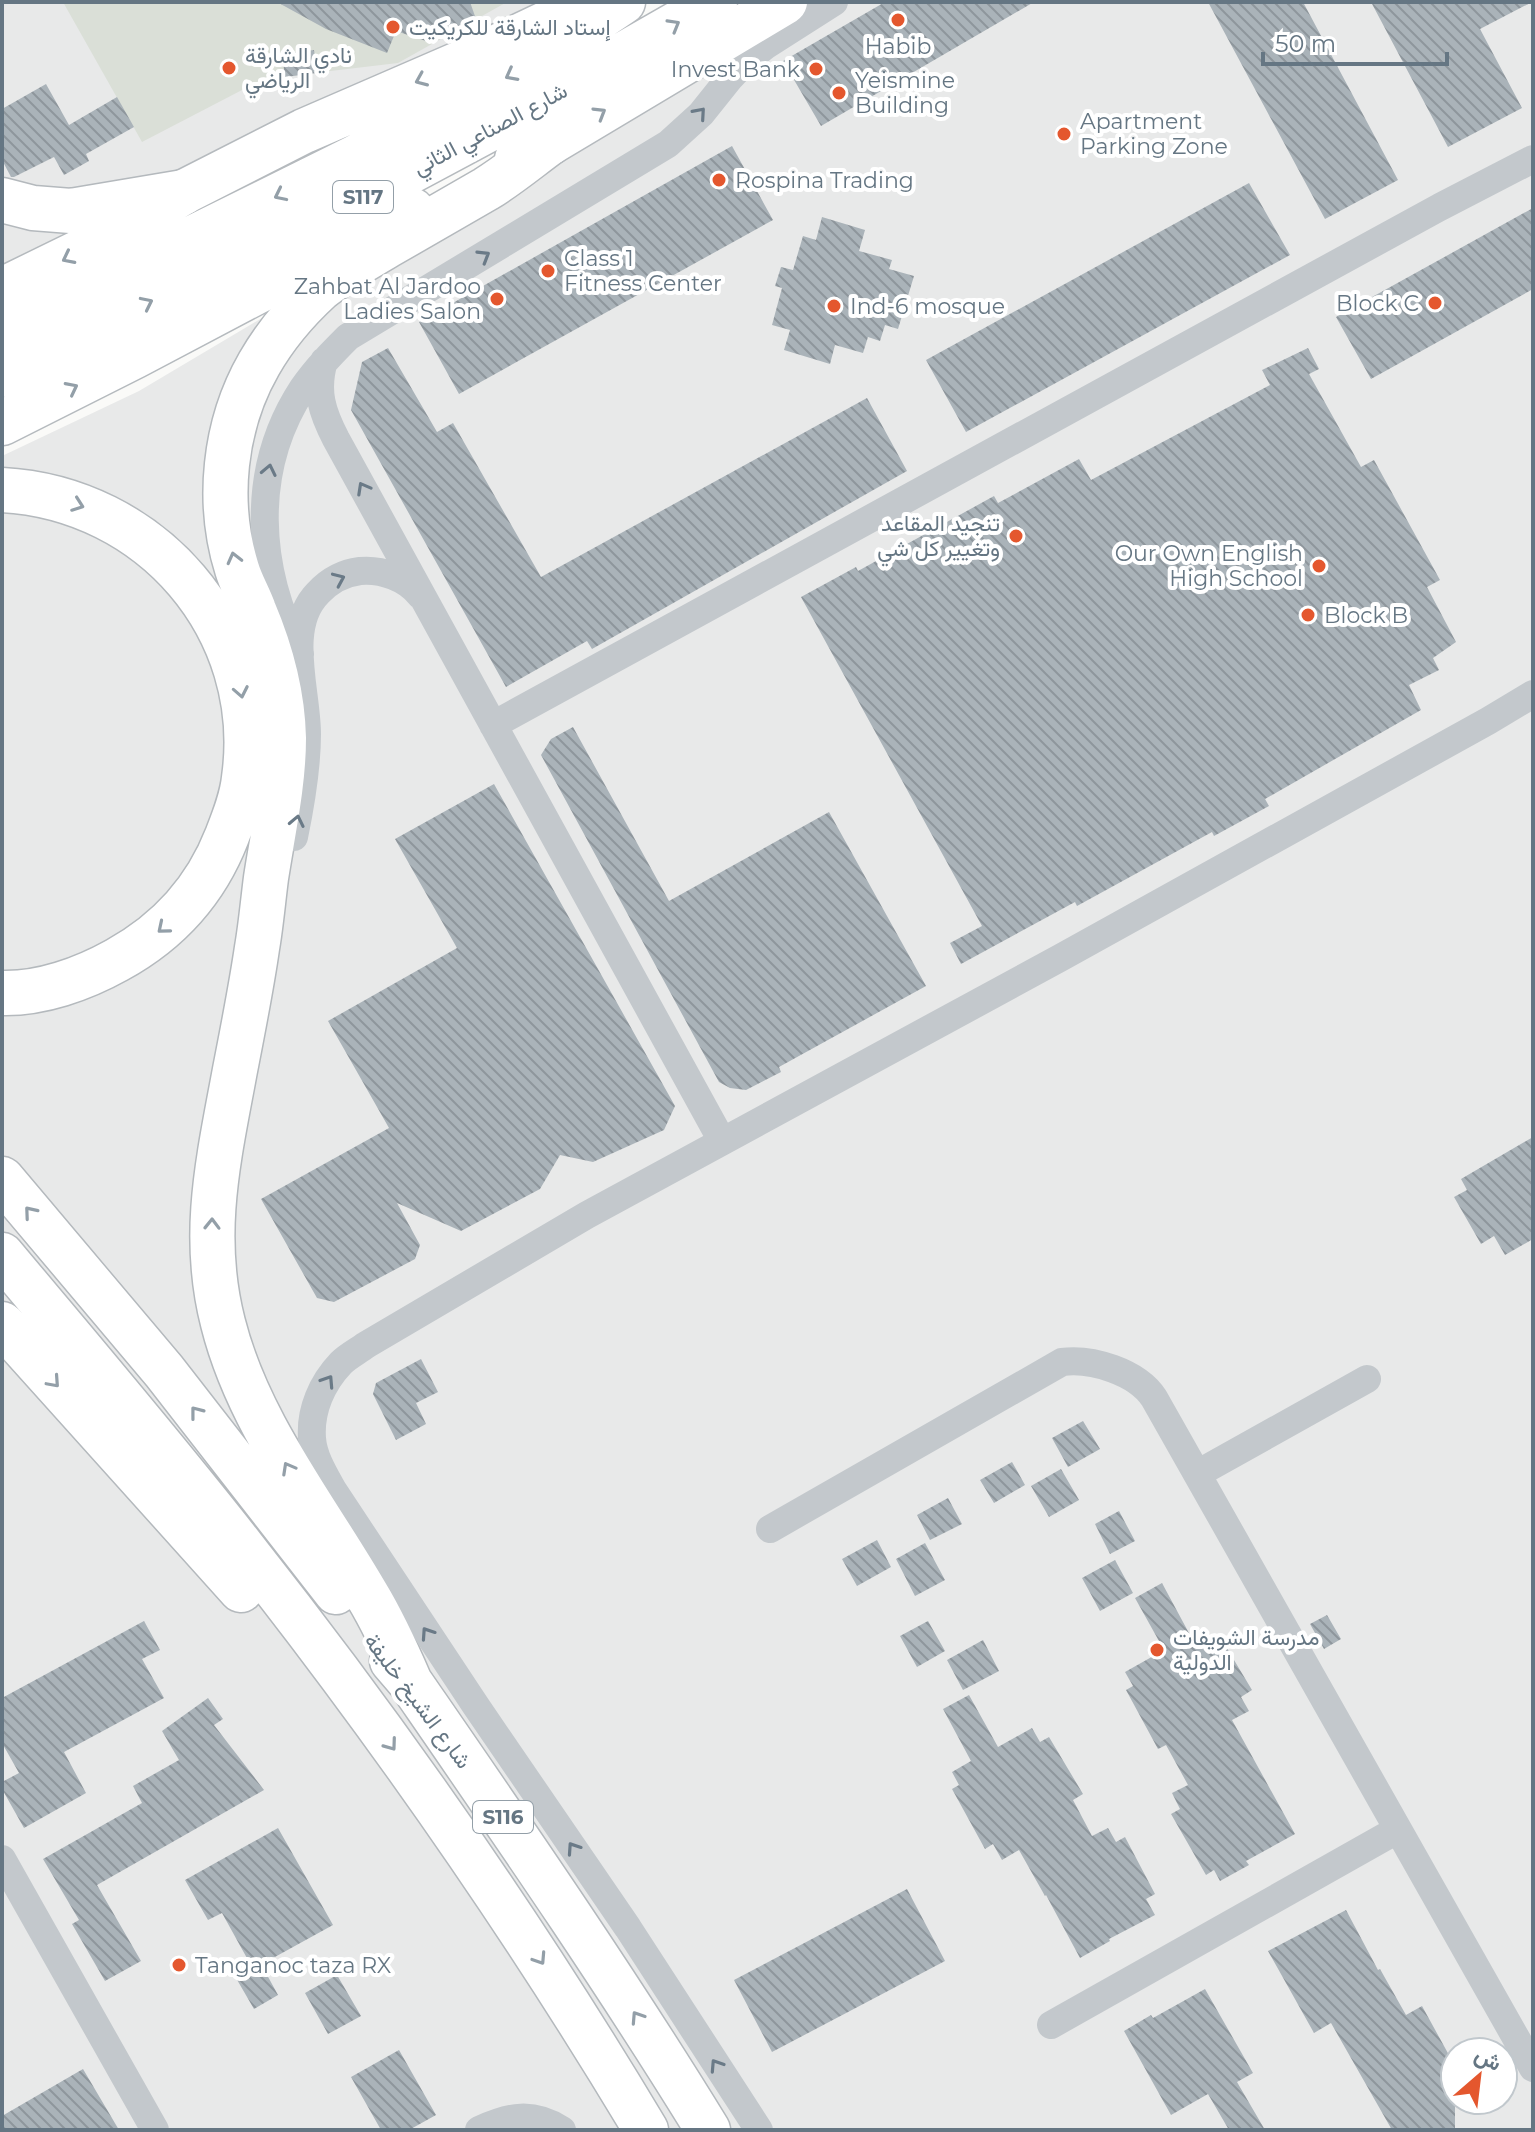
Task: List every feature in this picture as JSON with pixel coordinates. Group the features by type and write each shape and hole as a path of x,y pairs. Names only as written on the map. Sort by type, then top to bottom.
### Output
{"main road":[{"path":"2,290 98,243 184,192 272,147 594,2"},
{"name":"شارع الصناعي الثاني","path":"2,332 354,158 523,69 623,2"},
{"name":"شارع الصناعي الثاني","path":"2,375 366,195 540,102 715,2"},
{"path":"2,423 409,211 551,142 785,2"},
{"path":"410,1682 374,1606 295,1481 259,1415 238,1370 223,1322 214,1274 211,1224 215,1175 257,948 281,781 284,738 280,695 271,653 238,572 229,538 226,468 232,433 256,368 297,311 323,287 352,267 492,185 551,142"},
{"path":"2,200 33,208 71,211 184,192"},
{"path":"2,490 60,498 95,511 128,529 162,554 192,586 216,621 234,661 243,698 247,740 244,780 234,819 219,856 199,889 171,923 136,950 98,971 57,985 2,993"},
{"name":"شارع الشيخ خليفة","path":"2,1179 164,1371 410,1682 569,1913 708,2130"},
{"name":"S116","path":"2,1255 244,1548 353,1693 520,1928 646,2130"},
{"path":"2,1324 224,1569 309,1668 329,1684 353,1693"}],"street":[{"path":"300,654 284,624 274,592 264,524 266,488 273,453 285,419 303,388 325,360 348,337 668,144 701,114 746,61 834,2"},
{"path":"493,725 1533,159"},
{"path":"325,360 319,378 327,420 722,1141"},
{"path":"257,948 283,886 303,787 307,734 299,635 303,615 312,599 326,585 343,575 362,571 382,572 400,578 416,590 428,605"},
{"path":"759,2130 628,1928 349,1515 319,1465 312,1439 314,1410 324,1384 342,1361 499,1267 1533,694"},
{"path":"770,1529 1062,1362 1087,1362 1129,1375 1148,1388 1533,2068"},
{"path":"1197,1474 1367,1379"},
{"path":"1051,2025 1397,1830"},
{"path":"2,1859 155,2130"},
{"path":"479,2130 504,2119 532,2117 556,2126"}],"shaded area":[{"path":"2,2 538,2 2,301"},
{"name":"نادي الشارقة الرياضي","path":"63,2 507,2 398,63 263,79 142,142"},
{"path":"721,2 1533,2 1533,2130 2,2130 2,456 139,391 397,238"}],"building":[{"name":"إستاد الشارقة للكريكيت","path":"277,2 470,2 476,19 432,43 396,31 387,53 326,29"},
{"name":"Yeismine Building","path":"885,2 1034,2 821,126 783,61"},
{"path":"1208,2 1303,2 1398,180 1325,219"},
{"path":"1371,2 1532,2 1480,29 1522,108 1448,147"},
{"path":"314,50 317,73 285,77 282,54"},
{"path":"46,84 69,125 117,97 134,127 86,154 89,161 64,175 54,157 11,177 2,160 2,109"},
{"path":"732,146 773,220 459,394 419,322"},
{"path":"1249,183 1290,255 966,432 926,360"},
{"name":"Block C","path":"1533,208 1533,289 1371,379 1336,317"},
{"name":"Ind-6 mosque","path":"822,217 865,230 859,251 892,260 889,269 914,276 898,329 885,325 880,341 868,337 863,353 835,345 830,364 784,350 790,330 772,325 782,288 775,286 781,267 793,270 803,236 816,240"},
{"path":"388,348 437,432 453,423 541,577 867,398 907,471 592,649 587,641 506,687 351,410 362,362"},
{"path":"1308,348 1319,369 1309,374 1361,467 1374,460 1440,580 1427,587 1456,642 1433,658 1439,670 1409,685 1421,710 1265,799 1269,806 1214,836 1212,832 1077,906 1075,902 961,964 950,943 982,926 801,597 856,567 858,571 994,496 998,503 1079,459 1091,480 1270,385 1262,370"},
{"path":"573,727 669,901 829,812 926,986 779,1067 781,1072 746,1090 730,1088 719,1082 541,755 551,739"},
{"path":"494,784 675,1106 664,1130 593,1162 560,1155 540,1189 461,1231 397,1203 420,1245 415,1259 334,1302 317,1298 261,1199 389,1128 328,1021 457,948 395,839"},
{"path":"1533,1137 1533,1239 1505,1255 1494,1236 1481,1244 1454,1197 1467,1190 1461,1179"},
{"path":"421,1359 438,1392 416,1403 426,1424 396,1440 373,1394 376,1383"},
{"path":"1083,1421 1100,1449 1068,1467 1052,1438"},
{"path":"1012,1462 1025,1485 994,1503 980,1480"},
{"path":"1061,1469 1079,1500 1049,1517 1031,1486"},
{"path":"948,1498 962,1524 930,1540 917,1515"},
{"path":"1119,1511 1135,1541 1110,1554 1095,1524"},
{"path":"877,1540 891,1567 857,1586 842,1559"},
{"path":"925,1543 945,1580 915,1596 896,1559"},
{"path":"1115,1560 1133,1593 1100,1611 1082,1578"},
{"path":"1162,1583 1190,1635 1202,1628 1210,1640 1219,1635 1252,1690 1241,1697 1249,1711 1232,1720 1295,1834 1246,1861 1249,1865 1220,1881 1214,1870 1206,1875 1171,1814 1180,1809 1172,1793 1188,1785 1166,1745 1158,1749 1126,1690 1133,1686 1125,1672 1164,1650 1135,1598"},
{"path":"1327,1615 1341,1639 1324,1649 1310,1624"},
{"path":"144,1621 160,1650 142,1659 164,1698 64,1752 86,1793 24,1828 2,1789 2,1782 19,1773 2,1743 2,1698"},
{"path":"928,1621 945,1651 917,1667 900,1636"},
{"path":"983,1640 999,1671 963,1690 947,1660"},
{"path":"969,1695 998,1747 1032,1728 1040,1742 1049,1737 1083,1794 1073,1800 1092,1836 1108,1828 1116,1842 1125,1837 1155,1894 1146,1899 1155,1915 1080,1958 1019,1850 1002,1860 993,1844 985,1849 952,1789 959,1785 952,1772 971,1761 943,1709"},
{"path":"208,1698 223,1719 214,1725 264,1790 97,1885 141,1961 105,1981 72,1924 79,1920 43,1859 142,1803 133,1786 179,1760 162,1731"},
{"path":"278,1828 333,1925 253,1969 222,1913 208,1920 185,1880"},
{"path":"907,1889 945,1961 772,2052 734,1980"},
{"path":"1346,1910 1406,2015 1422,2006 1439,2037 1439,2116 1455,2116 1455,2130 1392,2130 1331,2023 1314,2033 1268,1951"},
{"path":"261,1964 278,1995 254,2009 236,1978"},
{"path":"337,1975 361,2016 328,2034 305,1993"},
{"path":"1205,1989 1253,2073 1237,2082 1265,2130 1229,2130 1208,2094 1171,2115 1124,2031"},
{"path":"399,2050 436,2115 409,2130 381,2130 351,2077"},
{"path":"83,2069 119,2130 2,2130 2,2116"}],"place":[{"name":"Habib","path":"898,20"},
{"name":"إستاد الشارقة للكريكيت","path":"393,27"},
{"name":"نادي الشارقة الرياضي","path":"229,68"},
{"name":"Invest Bank","path":"816,69"},
{"name":"Yeismine Building","path":"839,93"},
{"name":"Apartment Parking Zone","path":"1064,134"},
{"name":"Rospina Trading","path":"719,180"},
{"name":"Class 1 Fitness Center","path":"548,271"},
{"name":"Zahbat Al Jardoo Ladies Salon","path":"497,299"},
{"name":"Block C","path":"1435,303"},
{"name":"Ind-6 mosque","path":"834,306"},
{"name":"تنجيد المقاعد وتغيير كل شي","path":"1016,536"},
{"name":"Our Own English High School","path":"1319,566"},
{"name":"Block B","path":"1308,615"},
{"name":"مدرسة الشويفات الدولية","path":"1157,1650"},
{"name":"Tanganoc taza RX","path":"179,1965"}]}
